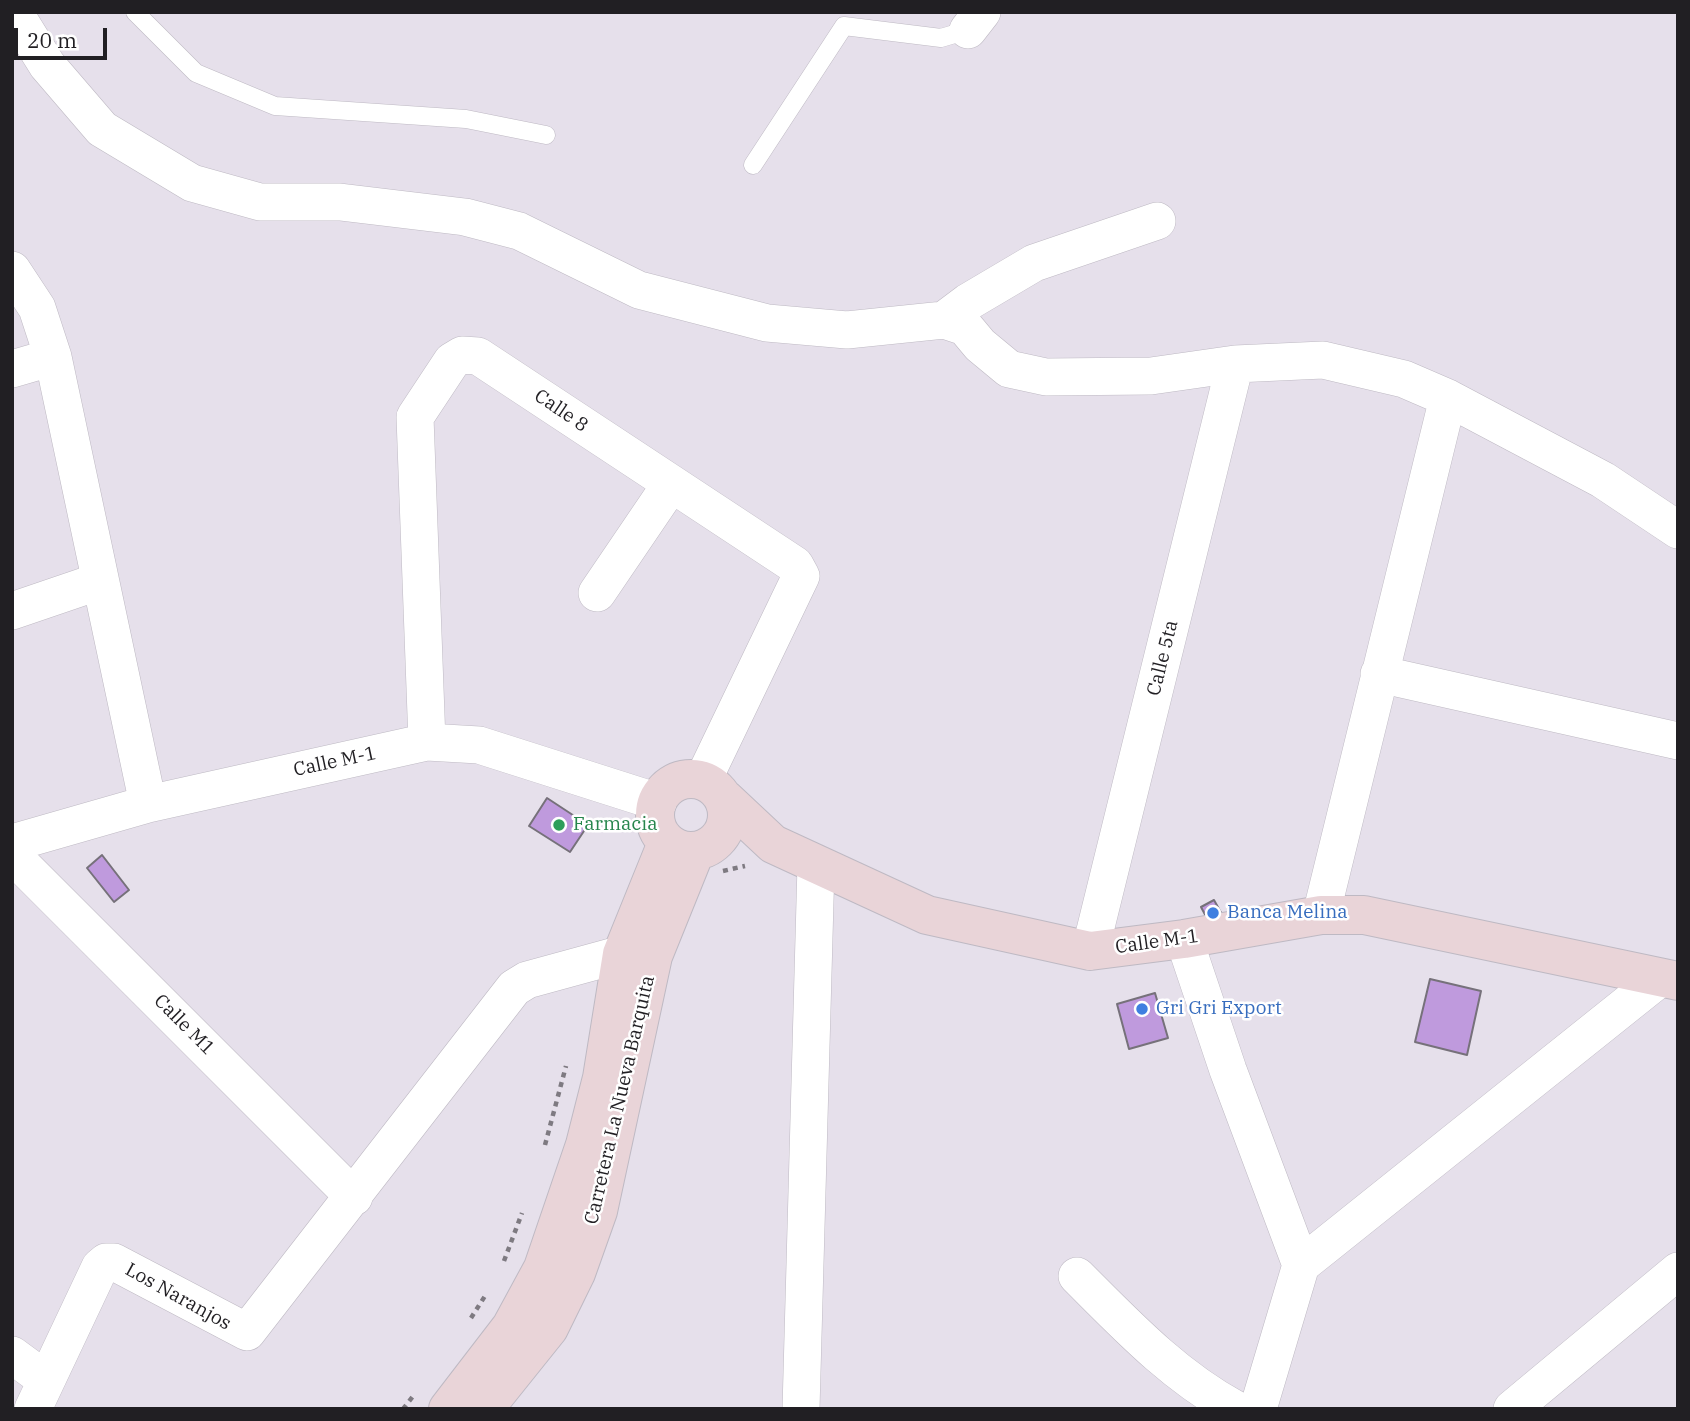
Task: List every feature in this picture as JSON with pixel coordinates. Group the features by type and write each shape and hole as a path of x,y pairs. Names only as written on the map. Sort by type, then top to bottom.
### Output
{"street":[{"path":"14,12 47,65 102,130 192,183 260,202 340,202 465,217 520,231 639,290 766,323 847,330 944,320 965,327 980,345 1009,369 1046,377 1151,376 1235,365 1323,360 1404,379 1448,398 1603,480 1678,530"},
{"path":"944,320 968,302 1034,262 1157,221"},
{"path":"12,270 37,308 53,357 148,804"},
{"name":"Calle 8","path":"427,742 415,418 452,361 462,355 478,356 795,565 801,576 714,790"},
{"path":"12,369 53,357"},
{"name":"Calle 5ta","path":"1090,951 1235,365"},
{"path":"1321,915 1448,398"},
{"path":"597,593 671,484"},
{"path":"12,611 100,580"},
{"path":"1379,674 1678,741"},
{"name":"Calle M-1","path":"12,843 148,804 427,742 479,745 658,802"},
{"path":"688,848 711,846 725,830 728,810 714,790 676,782 658,802 657,826 688,848 773,844"},
{"name":"Calle M-1","path":"714,790 773,844 927,915 1090,951 1184,939 1321,915 1364,915 1669,979"},
{"name":"Carretera La Nueva Barquita","path":"433,1400 511,1327 543,1268 585,1145 602,1078 622,954 688,848"},
{"name":"Carretera La Nueva Barquita","path":"484,1409 549,1328 576,1273 598,1211 653,956 688,848"},
{"name":"Calle M1","path":"12,855 354,1197"},
{"path":"801,1409 816,865"},
{"path":"1184,939 1228,1070 1301,1265"},
{"path":"354,1197 514,988 527,980 622,954"},
{"path":"1258,1409 1301,1265 1669,979"},
{"name":"Los Naranjos","path":"40,1394 100,1266 106,1262 114,1262 247,1332 354,1197"},
{"path":"1512,1409 1678,1271"},
{"path":"1077,1276 1160,1359 1203,1392 1235,1409"},
{"path":"12,1355 40,1394"}],"lane":[{"path":"135,12 196,73 275,106 466,119 546,135"},
{"path":"753,165 845,19 942,38 975,21"}],"path":[{"path":"545,1147 569,1054"},
{"path":"499,1274 523,1211"},
{"path":"470,1319 492,1285"},
{"path":"403,1409 433,1400"}],"building":[{"name":"Farmacia","path":"547,798 588,825 570,852 529,826"},
{"path":"102,855 129,890 114,902 87,868"},
{"name":"Banca Melina","path":"1214,900 1224,918 1211,926 1201,907"},
{"path":"1430,979 1481,991 1467,1055 1415,1042"},
{"path":"1155,993 1168,1038 1129,1049 1117,1004"}],"place":[{"name":"Farmacia","path":"559,825"},
{"name":"Banca Melina","path":"1213,913"},
{"name":"Gri Gri Export","path":"1142,1009"}]}
